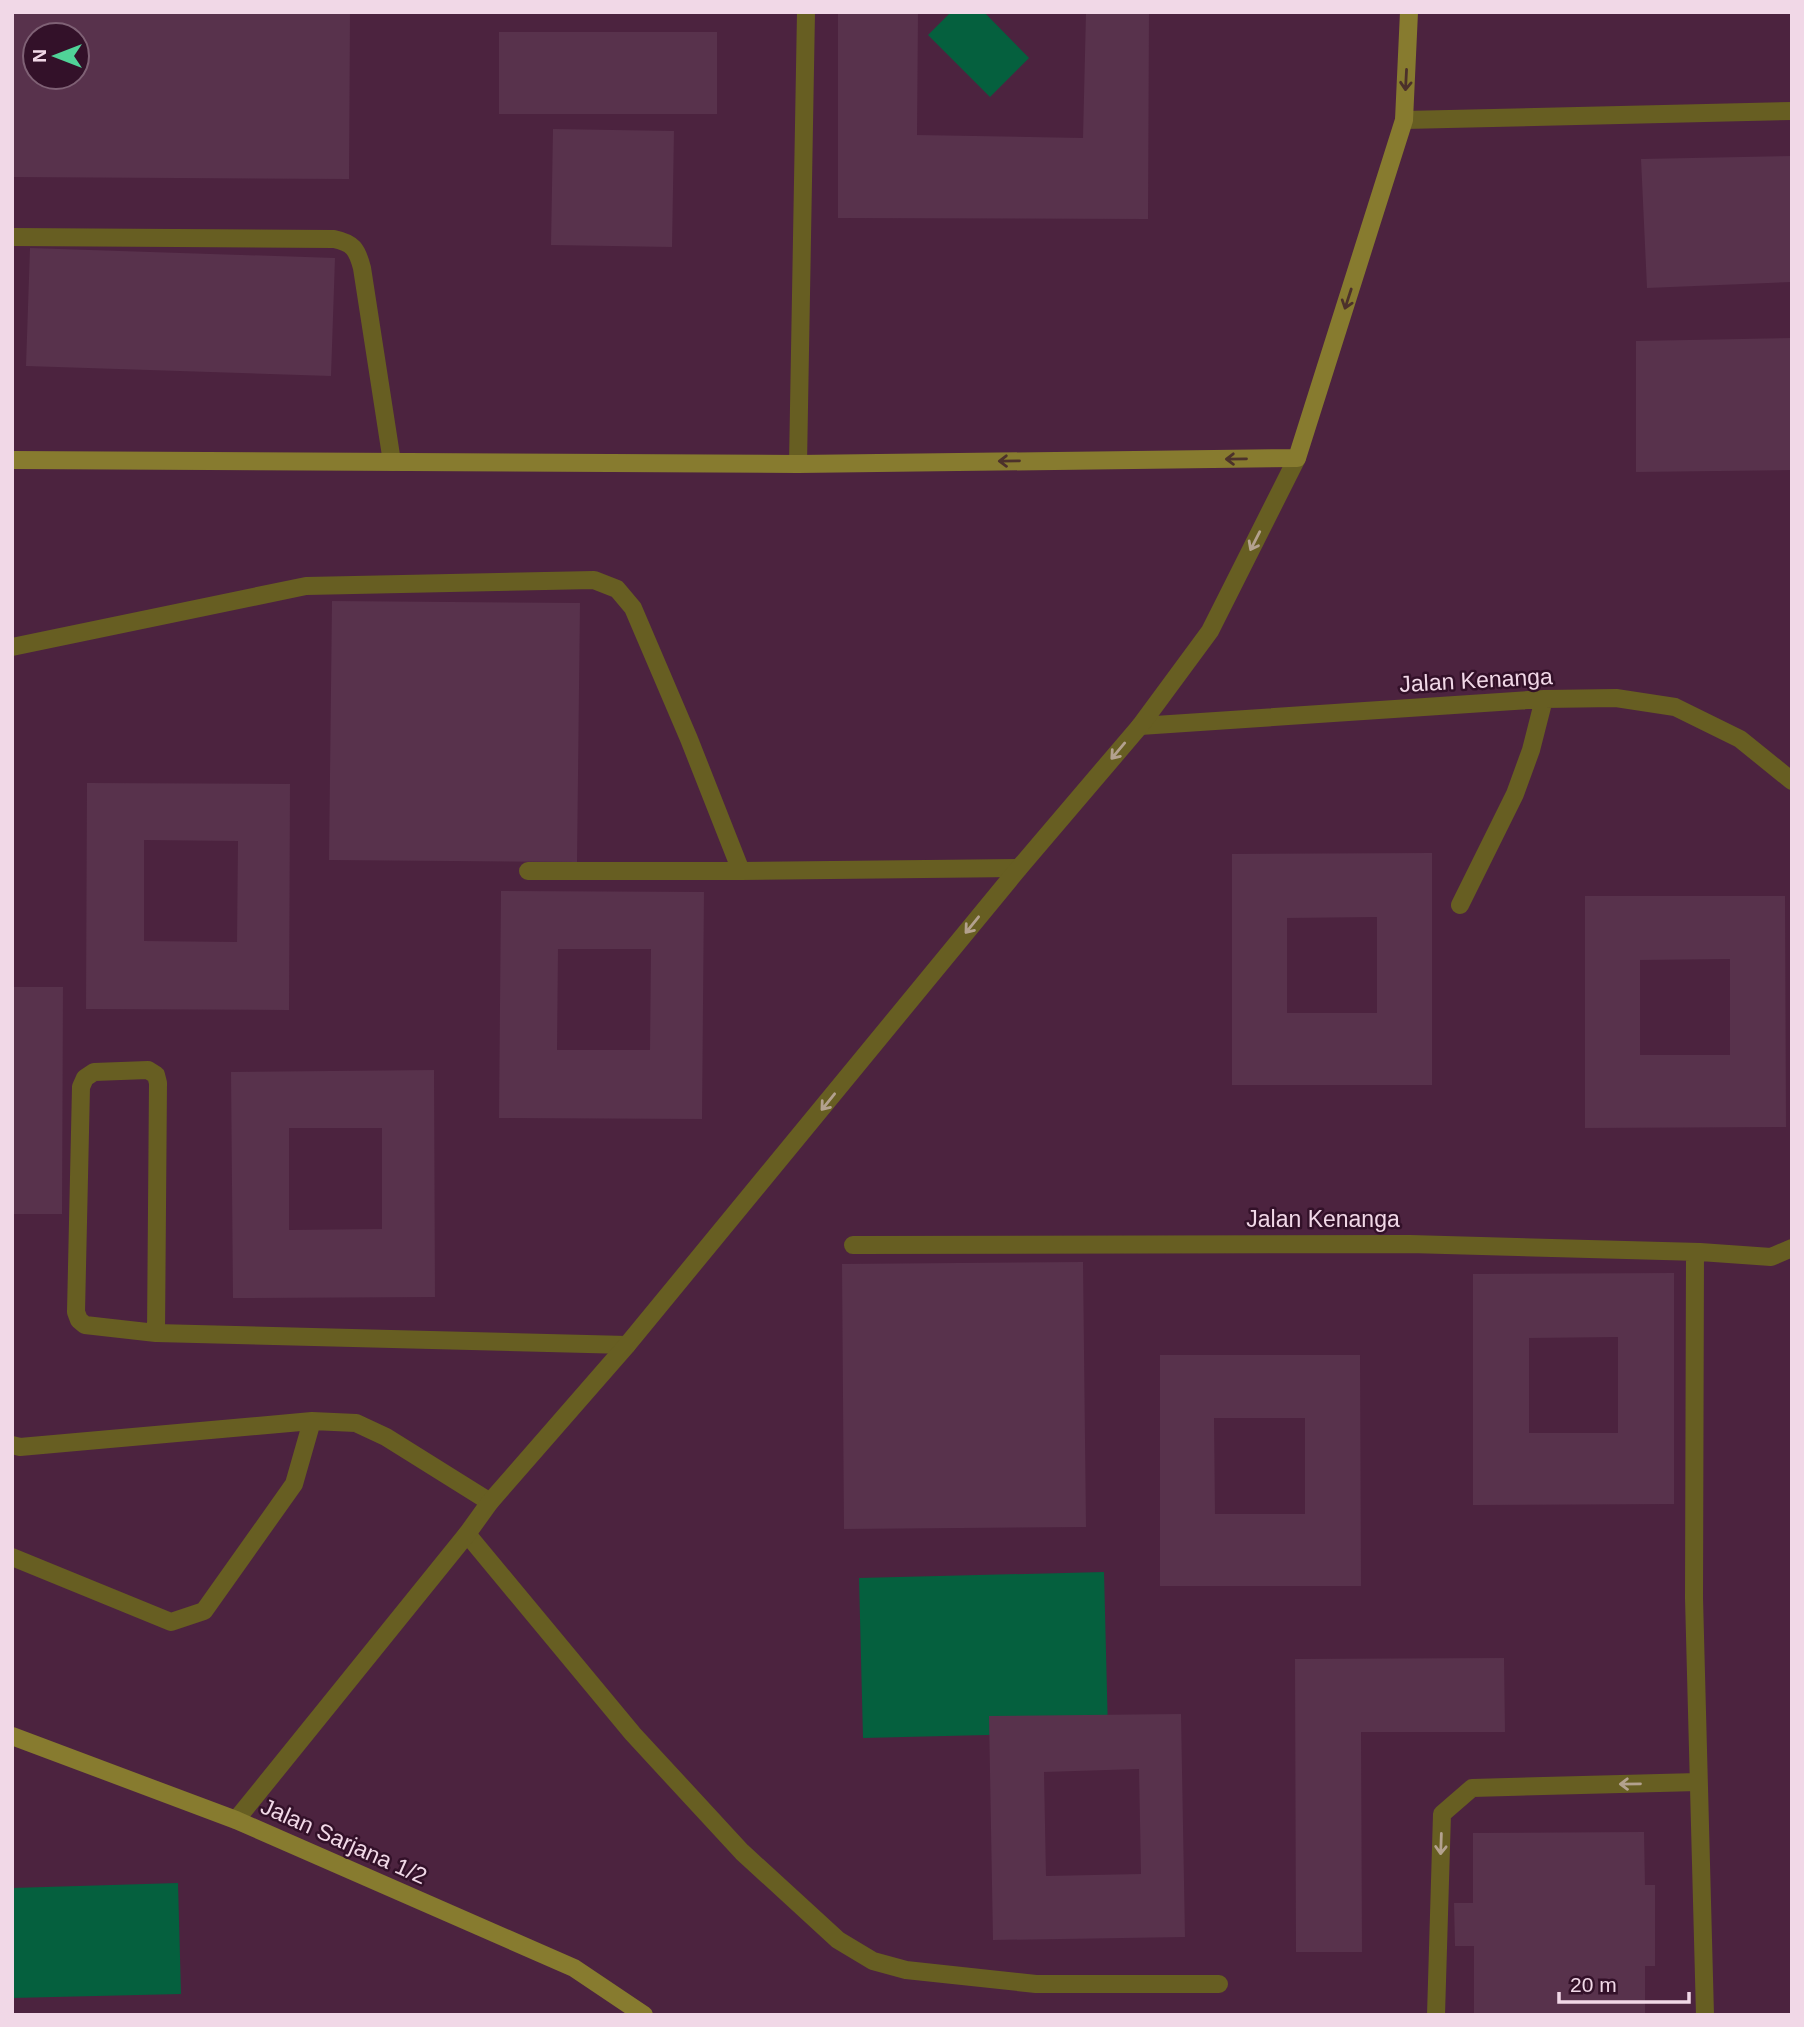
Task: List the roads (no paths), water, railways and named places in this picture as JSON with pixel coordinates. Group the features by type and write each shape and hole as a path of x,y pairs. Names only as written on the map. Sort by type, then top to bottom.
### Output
{"street":[{"path":"799,464 806,12"},
{"path":"236,1820 490,1502 628,1345 1019,868 1140,726 1209,631 1297,458 1404,120 1409,12"},
{"path":"1404,120 1792,111"},
{"path":"12,237 334,239 353,245 358,250 362,268 392,462"},
{"path":"12,460 799,464 1297,458"},
{"path":"12,647 306,586 594,580 617,589 633,608 690,739 741,871"},
{"name":"Jalan Kenanga","path":"1140,726 1544,699 1616,698 1675,707 1740,739 1792,781"},
{"path":"1460,905 1515,794 1531,750 1544,699"},
{"path":"528,871 1019,868"},
{"path":"156,1332 158,1083 156,1075 148,1070 94,1072 85,1078 81,1087 76,1312 85,1325 156,1332 628,1345"},
{"name":"Jalan Kenanga","path":"853,1245 1410,1244 1695,1252 1771,1257 1792,1248"},
{"path":"1695,1252 1694,1598 1704,2015"},
{"path":"12,1445 20,1447 312,1421 356,1423 386,1437 490,1502"},
{"path":"12,1557 171,1622 204,1611 294,1484 312,1421"},
{"path":"467,1534 642,1744 742,1853 838,1940 873,1961 906,1970 1036,1984 1219,1983"},
{"name":"Jalan Sarjana 1/2","path":"12,1735 236,1820 574,1968 644,2015"},
{"path":"1436,2015 1442,1814 1472,1788 1698,1782"}]}
